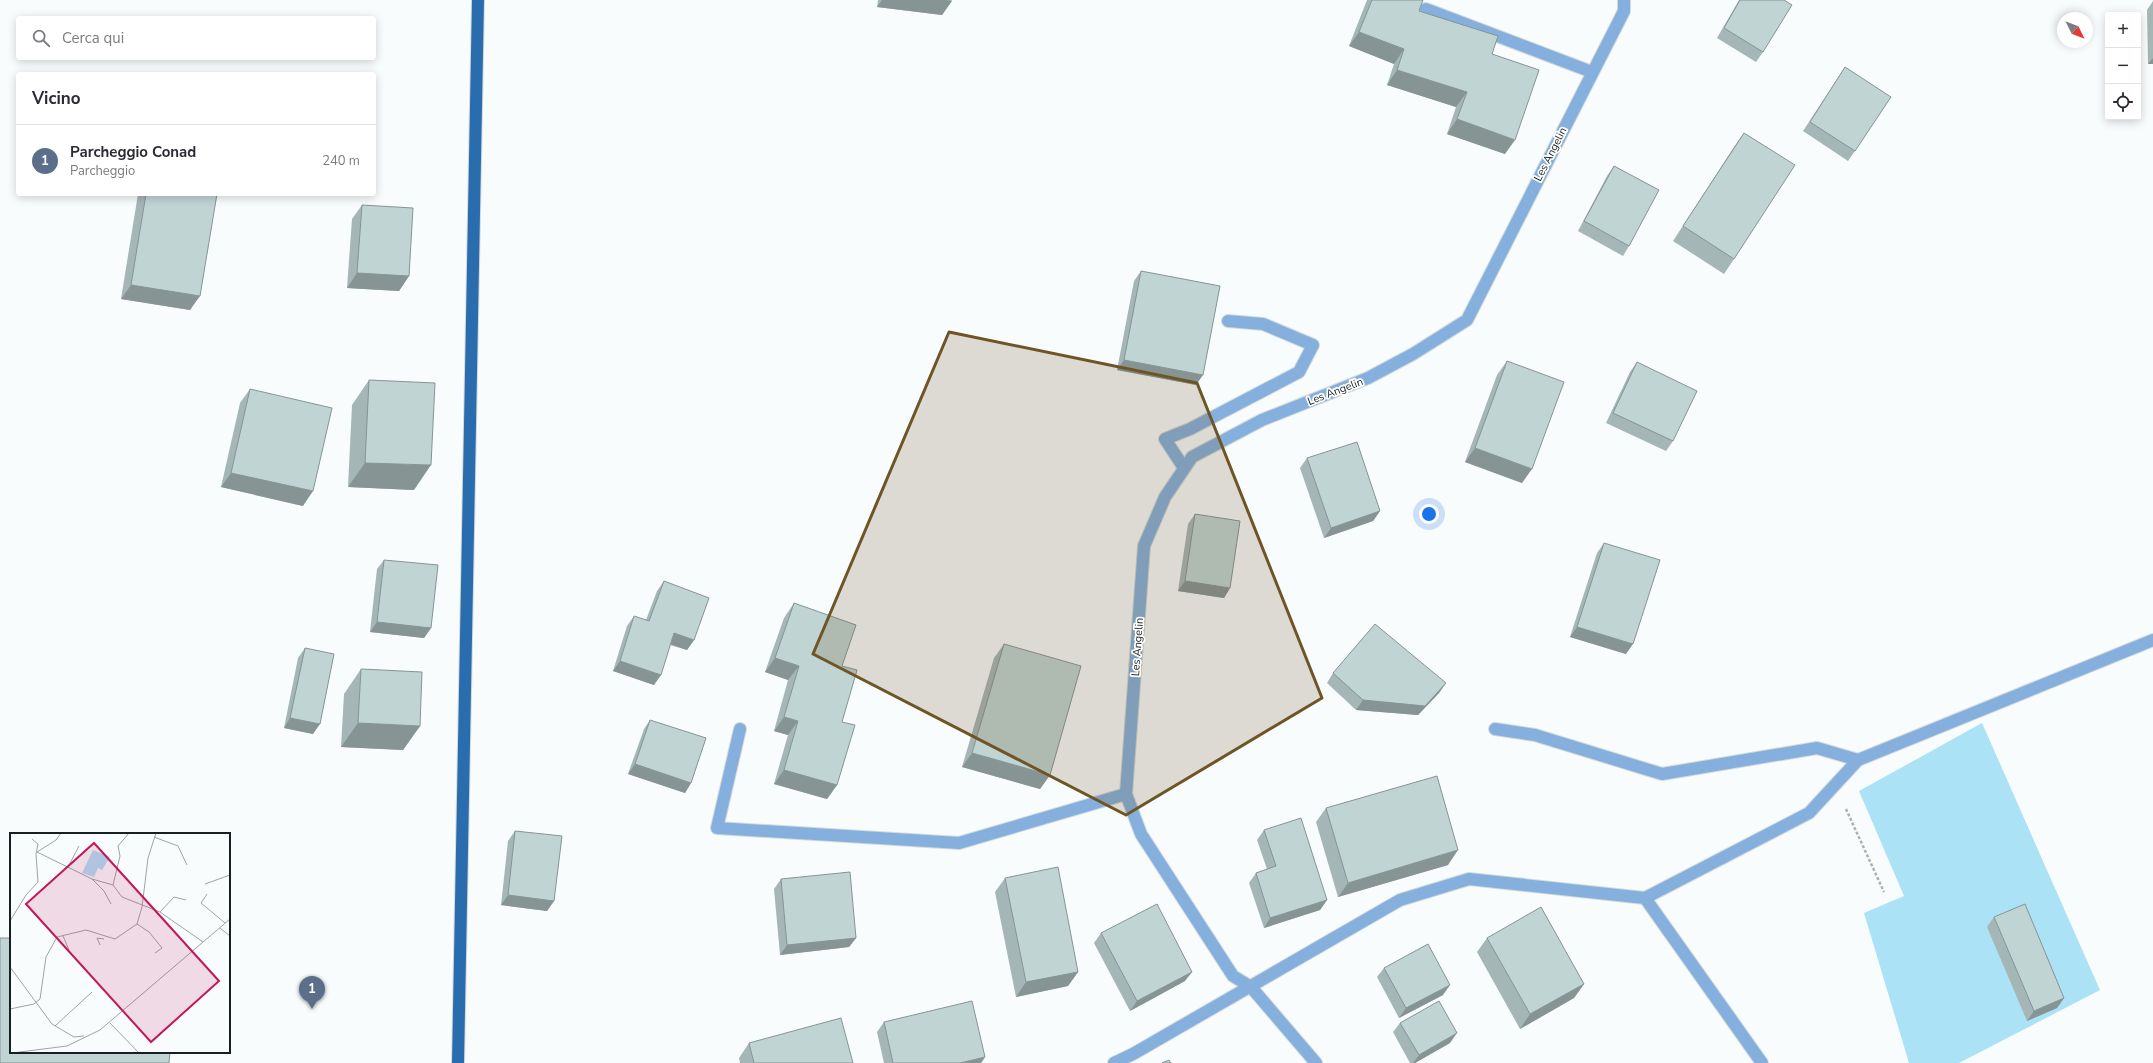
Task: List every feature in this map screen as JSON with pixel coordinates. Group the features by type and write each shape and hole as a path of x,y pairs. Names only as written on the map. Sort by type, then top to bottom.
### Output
{"main road":[{"path":"458,1063 478,0"}],"street":[{"name":"Les Angelin","path":"1126,794 1144,546 1165,497 1192,457 1262,420 1368,378 1413,354 1467,320 1624,11 1624,0"},
{"path":"1426,9 1592,72"},
{"path":"1184,468 1165,439 1190,429 1299,372 1314,345 1263,324 1228,321"},
{"path":"1114,1063 1400,900 1469,879 1645,898 1809,813 1858,760 2152,644"},
{"path":"1495,729 1535,735 1662,774 1817,748 1858,760"},
{"path":"740,730 717,828 959,843 1126,794 1141,834 1233,976 1251,986 1316,1063"},
{"path":"1645,898 1762,1063"}],"path":[{"path":"1836,785 1884,892"}],"highlighted area":[{"path":"949,332 1197,383 1322,698 1126,815 813,654"}],"shaded area":[{"path":"1982,723 2100,990 1959,1063 1909,1063 1864,913 1904,896 1859,791"}],"building":[{"path":"1372,0 1423,0 1419,11 1498,36 1492,54 1539,70 1515,140 1457,119 1467,92 1397,70 1404,49 1359,32"},
{"path":"1740,0 1784,0 1792,5 1763,52 1724,28"},
{"path":"1845,67 1891,97 1855,151 1810,122"},
{"path":"1744,133 1795,165 1734,259 1683,226"},
{"path":"1614,166 1659,190 1629,246 1584,221"},
{"path":"146,196 217,196 200,296 131,285"},
{"path":"362,205 413,208 409,276 357,273"},
{"path":"1141,271 1220,286 1203,375 1124,360"},
{"path":"1507,361 1564,382 1532,469 1475,448"},
{"path":"1637,362 1697,391 1673,441 1613,413"},
{"path":"369,380 435,383 431,465 365,463"},
{"path":"250,389 332,408 313,491 231,473"},
{"path":"1357,442 1380,511 1331,528 1307,458"},
{"path":"1195,514 1240,521 1230,588 1185,581"},
{"path":"1604,543 1660,560 1633,644 1577,627"},
{"path":"384,560 438,565 431,628 377,622"},
{"path":"664,581 709,598 694,640 674,633 661,675 620,661 634,616 649,621"},
{"path":"794,603 856,625 842,666 857,670 842,722 855,725 837,785 784,770 798,721 784,717 799,666 775,658"},
{"path":"1375,624 1446,683 1425,706 1363,700 1333,673"},
{"path":"1004,644 1081,666 1050,775 972,753"},
{"path":"305,648 334,654 320,724 290,718"},
{"path":"361,669 422,672 420,726 358,723"},
{"path":"650,720 706,738 691,783 635,764"},
{"path":"1437,776 1458,850 1348,883 1326,808"},
{"path":"1301,818 1327,900 1270,918 1256,873 1276,866 1264,830"},
{"path":"515,831 562,836 554,901 508,895"},
{"path":"1058,867 1078,972 1026,982 1005,878"},
{"path":"850,872 856,938 787,945 781,879"},
{"path":"1157,904 1192,972 1137,1001 1101,933"},
{"path":"2025,904 2064,998 2034,1011 1994,917"},
{"path":"1541,907 1584,984 1530,1014 1487,938"},
{"path":"0,938 10,938 10,1053 170,1053 169,1063 0,1063"},
{"path":"1428,944 1450,985 1406,1008 1384,968"},
{"path":"972,1001 985,1057 960,1063 893,1063 884,1022"},
{"path":"1439,1001 1457,1033 1419,1055 1400,1023"},
{"path":"841,1018 853,1063 754,1063 749,1043"},
{"path":"1169,1060 1171,1063 1162,1063"}],"place":[{"name":"Parcheggio Conad","path":"312,1009"}]}
